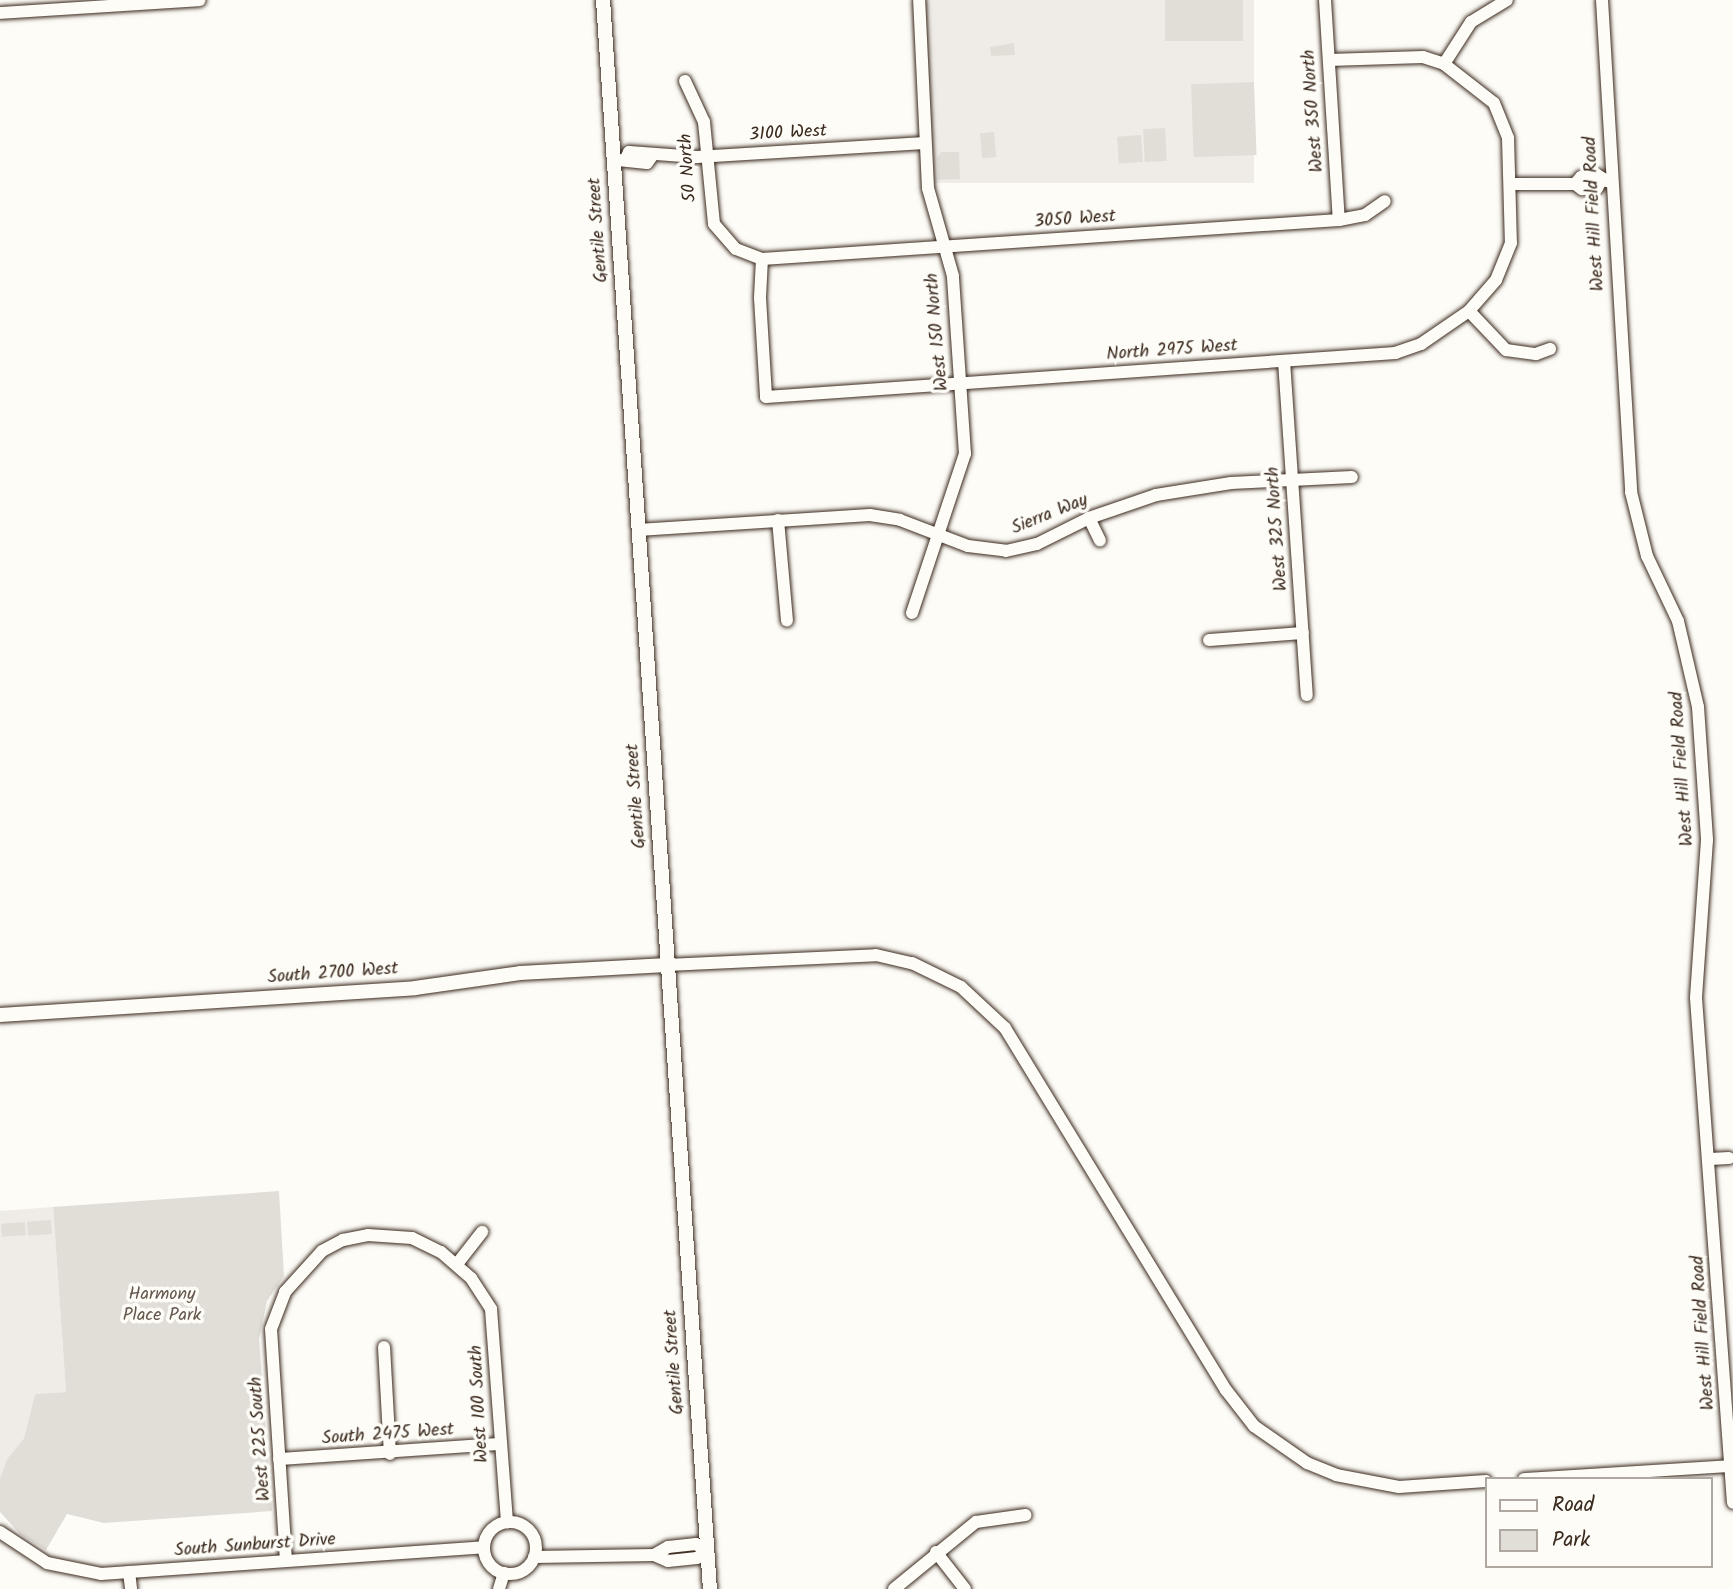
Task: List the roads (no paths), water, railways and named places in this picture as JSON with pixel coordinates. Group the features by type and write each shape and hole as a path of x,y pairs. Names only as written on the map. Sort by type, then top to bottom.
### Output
{"main road":[{"name":"Gentile Street","path":"603,0 619,160 638,530 710,1589"},
{"name":"South 2700 West","path":"0,1015 422,988 512,974 667,965"}],"street":[{"path":"0,13 200,0"},
{"name":"West 150 North","path":"912,613 965,462 953,276 928,188 919,0"},
{"name":"West 350 North","path":"1325,0 1339,220"},
{"path":"1329,60 1404,55 1444,64 1471,22 1507,0"},
{"name":"West Hill Field Road","path":"1602,0 1606,181 1631,492 1647,556 1678,621 1698,707 1707,840 1696,998 1710,1159 1733,1503"},
{"name":"North 2975 West","path":"762,259 760,298 766,397 1395,353 1420,344 1469,311 1504,264 1511,243 1512,184 1507,138 1494,103 1444,64"},
{"name":"50 North","path":"685,81 700,109 714,224 736,249 762,259"},
{"name":"3100 West","path":"619,160 629,152 652,156 706,156 925,143"},
{"path":"1512,184 1575,184 1597,188 1606,181"},
{"name":"3050 West","path":"762,259 1339,220 1366,215 1385,201"},
{"path":"1469,311 1506,350 1536,354 1550,349"},
{"name":"West 325 North","path":"1284,361 1307,695"},
{"name":"Sierra Way","path":"638,530 870,514 968,546 1006,551 1037,544 1089,518 1191,488 1352,477"},
{"path":"1089,518 1100,541"},
{"path":"778,520 787,621"},
{"path":"1209,640 1303,633"},
{"path":"667,965 876,955 912,963 961,987 1004,1028 1218,1379 1254,1426 1307,1463 1336,1475 1399,1487 1484,1481"},
{"path":"1710,1159 1729,1158"},
{"path":"457,1264 482,1232"},
{"name":"West 225 South","path":"286,1561 271,1329 275,1315 302,1271 322,1251 343,1240 368,1235 412,1238 457,1264"},
{"name":"West 100 South","path":"457,1264 478,1288 493,1316 499,1444 507,1522"},
{"path":"384,1347 390,1454"},
{"name":"South 2475 West","path":"279,1459 390,1454 499,1444"},
{"path":"1556,1477 1731,1466"},
{"path":"894,1589 976,1521 1026,1515"},
{"path":"507,1522 530,1532 534,1558 525,1569 504,1573 489,1564 484,1547 488,1533 507,1522"},
{"name":"South Sunburst Drive","path":"0,1532 31,1555 67,1570 129,1572 484,1547"},
{"path":"534,1558 654,1555 668,1561 697,1558 707,1551"},
{"path":"936,1552 965,1589"},
{"path":"129,1572 131,1589"},
{"path":"499,1589 504,1573"}],"park label":[{"name":"Harmony Place Park","path":"162,1306"}]}
